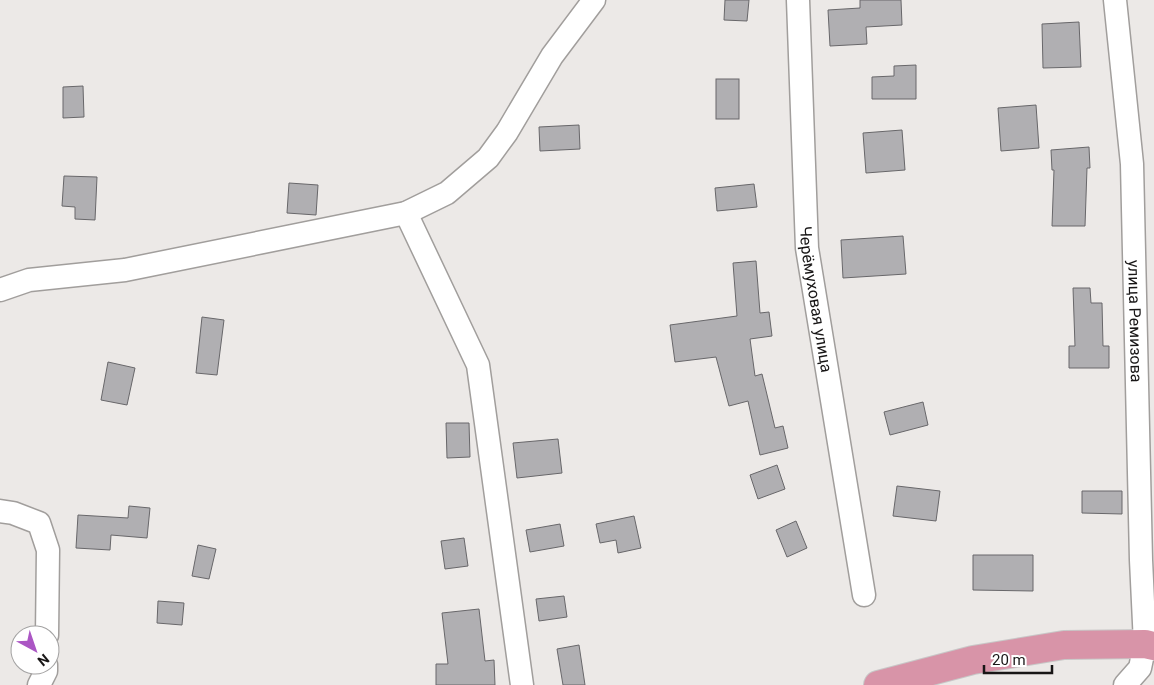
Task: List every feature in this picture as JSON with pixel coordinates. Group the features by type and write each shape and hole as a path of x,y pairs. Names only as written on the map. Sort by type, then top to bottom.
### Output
{"highway":[{"path":"878,685 973,660 1064,645 1150,645"}],"street":[{"path":"0,290 29,280 124,270 406,214 447,193 488,158 507,132 552,56 594,0"},
{"name":"Черёмуховая улица","path":"798,0 807,248 864,595"},
{"name":"улица Ремизова","path":"1115,0 1132,164 1140,560 1150,645 1140,668 1125,685"},
{"path":"406,214 478,365 522,685"},
{"path":"0,512 13,513 39,523 48,550 46,625"}],"building":[{"path":"725,0 749,0 747,21 724,20"},
{"path":"860,0 901,0 902,25 866,27 867,44 830,46 828,10 860,8"},
{"path":"1079,22 1081,67 1043,68 1042,24"},
{"path":"916,65 916,99 872,99 872,77 894,76 894,66"},
{"path":"716,79 739,79 739,119 716,119"},
{"path":"83,86 84,117 63,118 63,87"},
{"path":"1036,105 1039,148 1001,151 998,108"},
{"path":"579,125 580,149 540,151 539,127"},
{"path":"902,130 905,170 866,173 863,133"},
{"path":"1089,147 1090,168 1087,168 1085,226 1052,226 1054,170 1052,170 1051,150"},
{"path":"64,176 97,177 95,220 75,219 75,207 62,206"},
{"path":"289,183 318,185 316,215 287,213"},
{"path":"754,184 757,207 717,211 715,188"},
{"path":"903,236 906,274 843,278 841,240"},
{"path":"756,261 760,313 769,312 772,336 750,339 755,376 762,374 775,428 783,426 788,448 760,455 748,401 729,406 716,357 675,362 670,325 737,316 733,263"},
{"path":"1073,288 1090,288 1091,303 1102,303 1103,346 1109,346 1109,368 1069,368 1069,346 1075,346"},
{"path":"202,317 224,320 217,375 196,373"},
{"path":"108,362 135,368 127,405 101,400"},
{"path":"923,402 928,425 890,435 884,412"},
{"path":"446,423 469,423 470,457 447,458"},
{"path":"558,439 562,473 517,478 513,443"},
{"path":"777,465 785,489 758,499 750,475"},
{"path":"897,486 940,491 936,521 893,516"},
{"path":"1082,491 1122,491 1122,514 1082,513"},
{"path":"129,506 150,508 147,538 111,535 110,550 76,548 78,515 128,518"},
{"path":"634,516 641,548 618,553 616,540 600,543 596,524"},
{"path":"796,521 807,548 787,557 776,530"},
{"path":"560,524 564,546 530,552 526,530"},
{"path":"464,538 468,566 445,569 441,541"},
{"path":"198,545 216,549 209,579 192,576"},
{"path":"973,555 1033,555 1033,591 973,590"},
{"path":"564,596 567,617 539,621 536,599"},
{"path":"158,601 184,603 182,625 157,623"},
{"path":"479,609 485,661 494,660 495,685 436,685 436,664 448,664 442,613"},
{"path":"579,645 585,685 563,685 557,649"}]}
